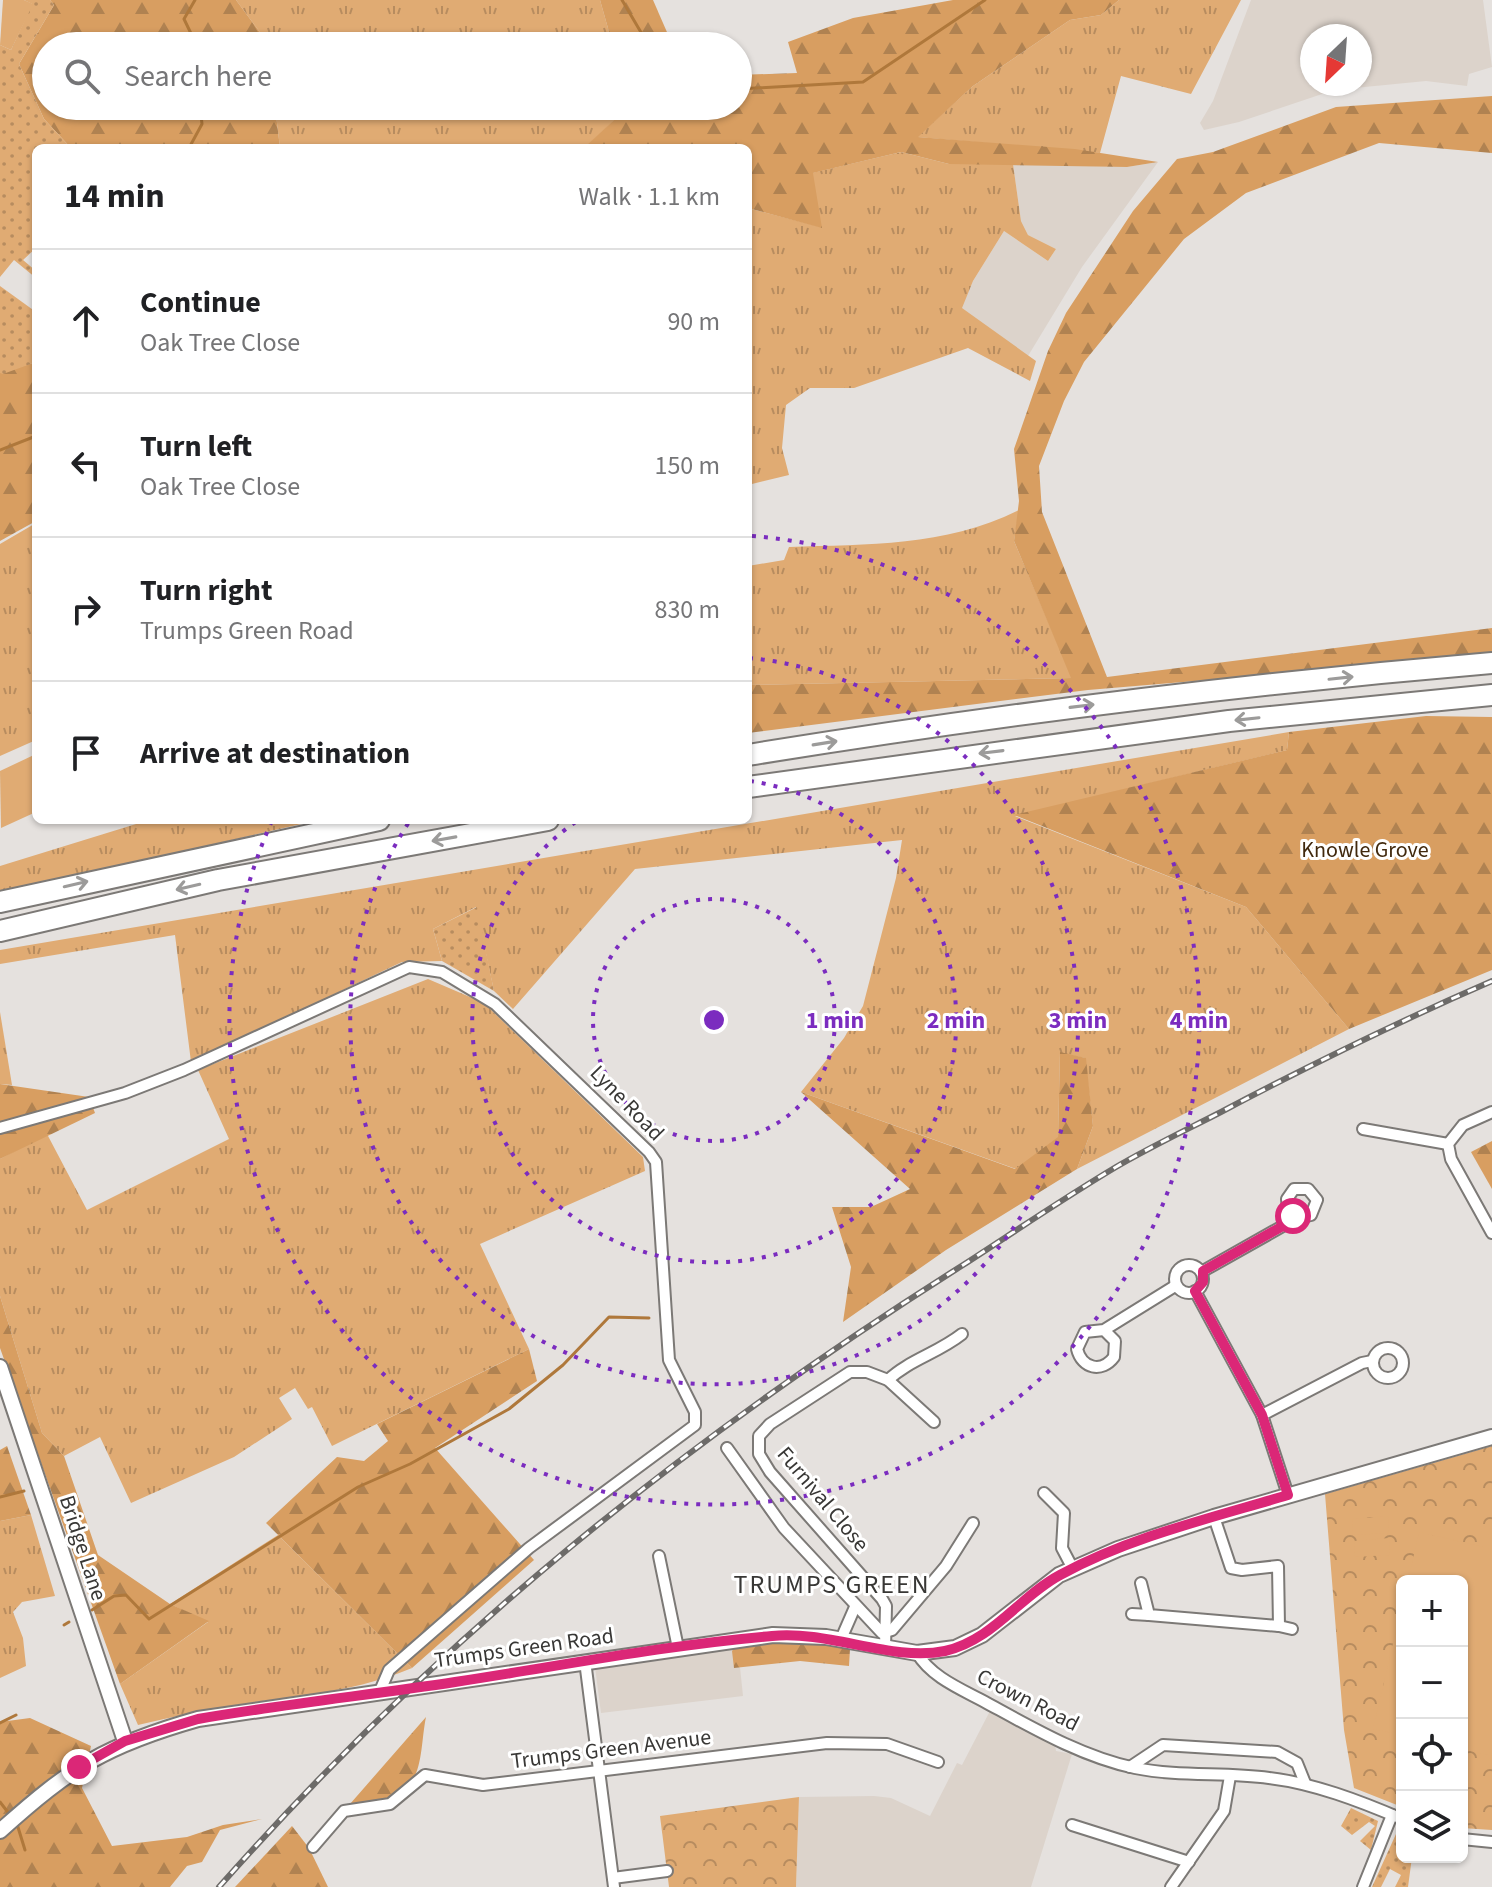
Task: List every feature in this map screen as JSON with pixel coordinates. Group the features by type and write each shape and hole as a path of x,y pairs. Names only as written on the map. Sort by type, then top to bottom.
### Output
{"highway":[{"path":"752,754 1083,706 1492,663"},
{"path":"752,786 1214,723 1492,695"},
{"path":"0,902 185,859 359,824"},
{"path":"0,931 218,880 526,824"}],"street":[{"name":"Lyne Road","path":"0,1128 125,1093 184,1070 409,967 442,972 495,1004 656,1162 669,1360 695,1412 695,1425 529,1548 389,1670 380,1691"},
{"path":"1492,1112 1463,1125 1448,1144 1451,1159 1488,1213 1492,1233"},
{"path":"1363,1129 1448,1144"},
{"path":"1203,1271 1297,1218"},
{"path":"1193,1265 1203,1271 1203,1282 1195,1291 1184,1292 1175,1286 1174,1278 1183,1268 1193,1265"},
{"path":"1104,1330 1175,1286"},
{"path":"1195,1291 1262,1415 1288,1495"},
{"path":"934,1422 888,1380 900,1368 941,1351 962,1334"},
{"path":"1262,1415 1362,1363 1372,1361"},
{"name":"Bridge Lane","path":"0,1367 125,1741"},
{"name":"Furnival Close","path":"885,1640 886,1606 882,1599 770,1472 763,1462 758,1442 770,1424 850,1372 867,1372 888,1380"},
{"name":"Trumps Green Road","path":"2,1829 55,1782 125,1741 198,1719 773,1635 885,1640 917,1653 955,1648 982,1635 1046,1584 1118,1549 1214,1517 1492,1437"},
{"path":"727,1448 765,1505 885,1640 946,1566 973,1523"},
{"path":"1044,1493 1064,1513 1062,1548 1073,1569"},
{"path":"1214,1517 1231,1568 1242,1570 1277,1561 1279,1626"},
{"path":"659,1556 678,1648"},
{"path":"1141,1583 1149,1615"},
{"path":"841,1639 855,1607"},
{"path":"1132,1614 1292,1629"},
{"name":"Crown Road","path":"917,1653 937,1675 1029,1726 1130,1767 1158,1772 1305,1783 1396,1817"},
{"path":"585,1661 614,1882 667,1871"},
{"name":"Trumps Green Avenue","path":"313,1847 344,1811 390,1804 425,1775 483,1785 827,1743 887,1744 938,1762"},
{"name":"Crown Road","path":"1130,1767 1163,1745 1277,1752 1297,1763 1305,1783"},
{"path":"1171,1887 1224,1811 1230,1776"},
{"path":"1363,1887 1396,1819"},
{"path":"1072,1825 1189,1862"},
{"path":"1468,1840 1492,1842"}],"shaded area":[{"path":"1251,0 1483,0 1492,67 1469,74 1467,86 1426,81 1372,86 1372,24 1300,24 1300,96 1316,96 1239,122 1204,130 1200,123 1213,101"},
{"path":"1158,162 1082,267 1028,356 961,308 973,281 1004,231 1048,261 1056,249 1028,235 1021,221 1013,164 1127,167"},
{"path":"738,1648 743,1696 601,1713 595,1667"},
{"path":"990,1711 1055,1744 1056,1751 1072,1754 1031,1887 796,1887 799,1797 891,1798 930,1816 957,1763 962,1765"}],"green space":[{"path":"3,0 24,0 33,4 11,50 0,45"},
{"path":"24,0 50,0 54,5 38,32 32,32 32,42 19,64 32,93 32,120 45,120 67,144 32,144 32,252 23,260 32,268 32,275 14,260 0,277 0,45 11,50 32,4"},
{"path":"50,0 236,0 260,32 38,32 54,5"},
{"path":"236,0 600,0 609,32 260,32"},
{"path":"600,0 653,0 667,32 609,32"},
{"path":"953,0 1119,0 1101,15 1070,20 973,86 918,137 1075,149 1158,162 1127,167 949,164 901,152 813,173 822,228 752,209 752,144 588,144 614,120 752,120 752,75 797,73 788,42 853,18"},
{"path":"1119,0 1241,0 1191,94 1121,76 1100,153 917,137 973,86 1070,20 1101,15"},
{"path":"32,42 32,93 19,64"},
{"path":"1492,96 1492,153 1379,143 1246,193 1184,239 1084,362 1064,401 1039,466 1042,512 1107,677 1492,628 1492,656 1088,690 752,732 752,685 1071,678 1014,541 1019,501 1014,449 1048,351 1066,313 1133,211 1177,159 1213,152 1336,107"},
{"path":"45,120 277,120 280,144 67,144"},
{"path":"277,120 614,120 589,144 280,144"},
{"path":"901,152 949,164 1013,164 1021,221 1028,235 1056,249 1048,261 1004,231 973,281 962,308 1036,361 1030,381 968,348 854,388 810,388 786,405 782,448 789,475 752,484 752,209 821,227 812,173"},
{"path":"0,286 32,309 32,363 0,373"},
{"path":"32,363 32,523 0,541 0,373"},
{"path":"1019,510 1014,541 1072,678 752,685 752,565 784,560 789,547 906,541 963,531"},
{"path":"32,525 32,742 0,756 0,544"},
{"name":"Knowle Grove","path":"1426,716 1492,717 1492,970 1349,1029 1246,907 1014,815 1287,750 1289,732"},
{"path":"1289,732 1287,750 1015,816 1246,907 1349,1029 1077,1169 1093,1126 1085,1058 1060,1053 1058,1138 1016,1169 801,1092 844,1038 863,1006 896,878 902,840 635,869 513,1009 494,991 476,907 433,929 442,961 402,962 191,1062 175,935 0,964 0,950"},
{"path":"32,756 32,814 1,828 0,771"},
{"path":"136,824 302,824 0,893 0,866"},
{"path":"477,907 494,991 442,961 433,929"},
{"path":"428,979 484,1003 643,1157 645,1171 480,1244 529,1349 332,1446 312,1407 308,1409 295,1388 279,1398 292,1419 234,1457 131,1503 100,1437 64,1456 42,1433 0,1296 0,1159 47,1134 87,1210 229,1139 198,1070"},
{"path":"0,1012 12,1085 0,1084"},
{"path":"1060,1052 1086,1058 1093,1126 1077,1169 946,1250 843,1322 851,1267 832,1207 871,1207 910,1189 801,1092 1015,1169 1058,1137"},
{"path":"0,1084 89,1097 95,1113 0,1159"},
{"path":"1492,1141 1492,1189 1471,1152"},
{"path":"0,1296 42,1433 64,1456 98,1555 170,1604 209,1621 120,1684 0,1348"},
{"path":"529,1349 537,1381 435,1448 534,1560 412,1668 266,1523 337,1457 364,1461 388,1441 377,1424"},
{"path":"7,1446 31,1515 0,1521 0,1450"},
{"path":"1492,1446 1492,1830 1468,1828 1468,1575 1396,1575 1396,1805 1354,1788 1344,1730 1325,1494"},
{"path":"31,1515 55,1596 22,1602 13,1612 23,1638 26,1666 0,1678 0,1521"},
{"path":"1388,1516 1389,1533 1353,1535 1352,1519"},
{"path":"1419,1532 1492,1549 1492,1756 1468,1750 1468,1575 1409,1575"},
{"path":"278,1535 412,1668 344,1689 218,1708 138,1725 120,1684 208,1622 170,1604"},
{"path":"1389,1538 1390,1555 1355,1557 1354,1541"},
{"path":"1396,1631 1396,1734 1373,1729"},
{"path":"812,1640 850,1649 849,1666 800,1661 734,1668 732,1651 739,1643"},
{"path":"426,1717 418,1768 406,1788 382,1801 350,1804"},
{"path":"30,1718 91,1746 82,1788 112,1846 187,1837 223,1825 262,1819 220,1830 202,1862 187,1866 170,1887 0,1887 0,1722"},
{"path":"799,1797 796,1887 669,1887 660,1816"},
{"path":"1351,1808 1378,1821 1371,1850 1360,1841 1375,1826 1369,1822 1352,1835 1341,1826"},
{"path":"292,1826 309,1848 328,1887 235,1887"},
{"path":"1396,1834 1396,1863 1411,1863 1408,1887 1395,1887 1401,1875 1390,1869 1381,1887 1372,1887"}],"waterway":[{"path":"190,32 184,19 195,0"},
{"path":"622,0 641,32"},
{"path":"752,88 863,82 985,0"},
{"path":"191,144 202,120"},
{"path":"0,450 32,438"},
{"path":"92,1610 114,1596 126,1595 149,1619 358,1487 410,1464 509,1409 563,1365 609,1317 649,1318"},
{"path":"0,1497 24,1491"},
{"path":"64,1625 69,1622"},
{"path":"0,1723 16,1715"},
{"path":"0,1802 10,1815"},
{"path":"17,1824 25,1850"}],"railway":[{"path":"219,1887 389,1709 477,1627 568,1549 759,1402 859,1333 1116,1167 1322,1060 1492,981"}],"district":[{"name":"TRUMPS GREEN","path":"832,1584"}],"route":[{"path":"79,1767 125,1741 198,1719 585,1661 773,1635 826,1637 917,1653 940,1652 969,1642 1059,1575 1118,1549 1288,1495 1262,1415 1195,1291 1203,1282 1203,1271 1297,1218 1293,1216"}]}
